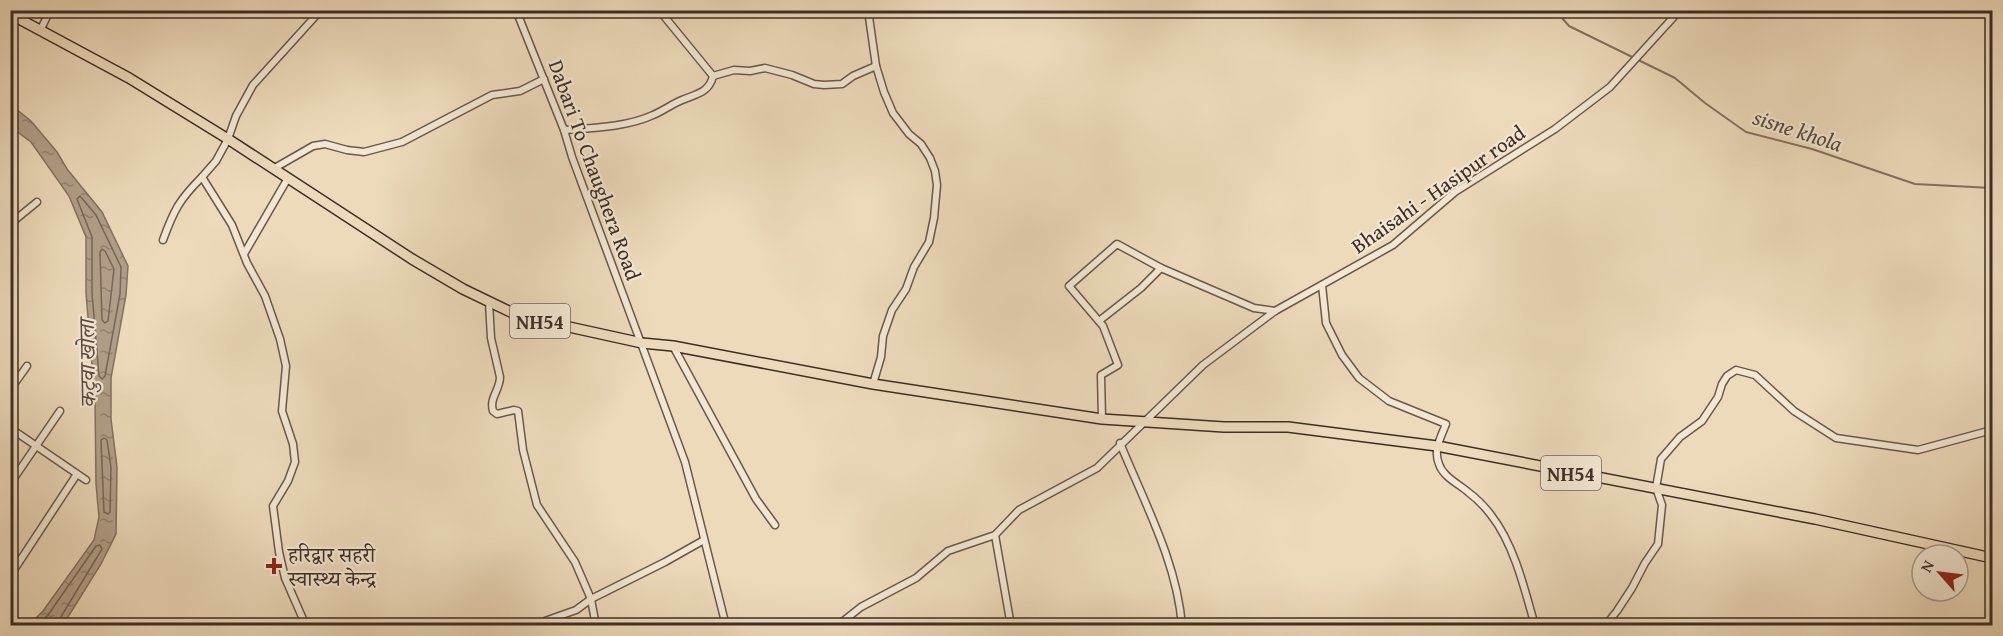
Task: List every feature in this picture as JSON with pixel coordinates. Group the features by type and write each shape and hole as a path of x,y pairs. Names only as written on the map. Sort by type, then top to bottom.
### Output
{"main road":[{"name":"NH54","path":"10,14 129,78 228,139 412,259 463,289 519,316 642,343 673,346 873,384 1102,419 1224,427 1298,428 1437,446 1815,519 1992,558"}],"street":[{"path":"41,29 50,10"},
{"path":"163,240 173,211 183,196 216,161 253,85 321,10"},
{"name":"Dabari To Chaughera Road","path":"516,10 564,130 685,462 726,626"},
{"path":"659,10 713,76"},
{"path":"868,10 876,66 893,114 909,134 921,144 930,158 937,185 929,242 914,267 906,289 892,310 883,336 873,384"},
{"name":"Bhaisahi - Hasipur road","path":"995,536 1019,510 1097,468 1120,443 1145,422 1203,365 1275,310 1392,245 1455,192 1555,129 1610,87 1680,10"},
{"path":"713,76 734,70 750,71 765,68 814,84 842,84 853,76 876,66"},
{"path":"564,130 596,128 651,116 680,100 704,91 711,84 713,76"},
{"path":"273,169 313,146 325,144 364,152 402,142 492,95 520,91 544,79"},
{"path":"202,177 232,225 265,296 280,339 286,366 282,411 292,444 294,462 288,481 273,506 285,578 306,626"},
{"path":"244,254 288,178"},
{"path":"10,224 37,202"},
{"path":"1102,419 1101,375 1119,365 1103,326 1069,286 1117,244 1161,268 1254,308 1275,310"},
{"path":"1099,321 1141,288 1161,268"},
{"path":"1322,285 1326,323 1342,355 1359,378 1389,401 1446,424 1437,446 1439,465 1451,480 1469,492 1491,515 1504,537 1525,588 1535,626"},
{"path":"489,302 491,338 500,377 500,383 491,404 493,411 497,414 518,411 523,450 537,505 575,562 591,599 596,626"},
{"path":"673,346 756,499 775,525"},
{"path":"10,390 27,366"},
{"path":"1605,626 1632,588 1658,544 1662,505 1656,488 1661,459 1680,437 1702,421 1718,397 1727,376 1736,370 1755,375 1794,411 1836,438 1918,450 1992,430"},
{"path":"10,484 60,411"},
{"path":"10,428 86,480"},
{"path":"1120,443 1175,582 1182,626"},
{"path":"10,576 77,474"},
{"path":"837,626 861,607 916,578 948,551 995,536 1011,626"},
{"path":"541,626 545,621 576,610 591,599 704,540"}],"water":[{"path":"11,105 31,121 102,212 128,266 126,295 111,378 111,419 117,467 116,534 101,564 63,625 29,625 43,611 94,540 99,517 96,484 95,401 86,293 86,237 69,196 31,142 11,127"}],"waterway":[{"name":"sisne khola","path":"1555,10 1569,26 1675,78 1746,132 1812,149 1915,184 1992,188"}],"place":[{"name":"हरिद्वार सहरी स्वास्थ्य केन्द्र","path":"274,566"}],"water label":[{"name":"कटुवा खोला","path":"87,364"}]}
